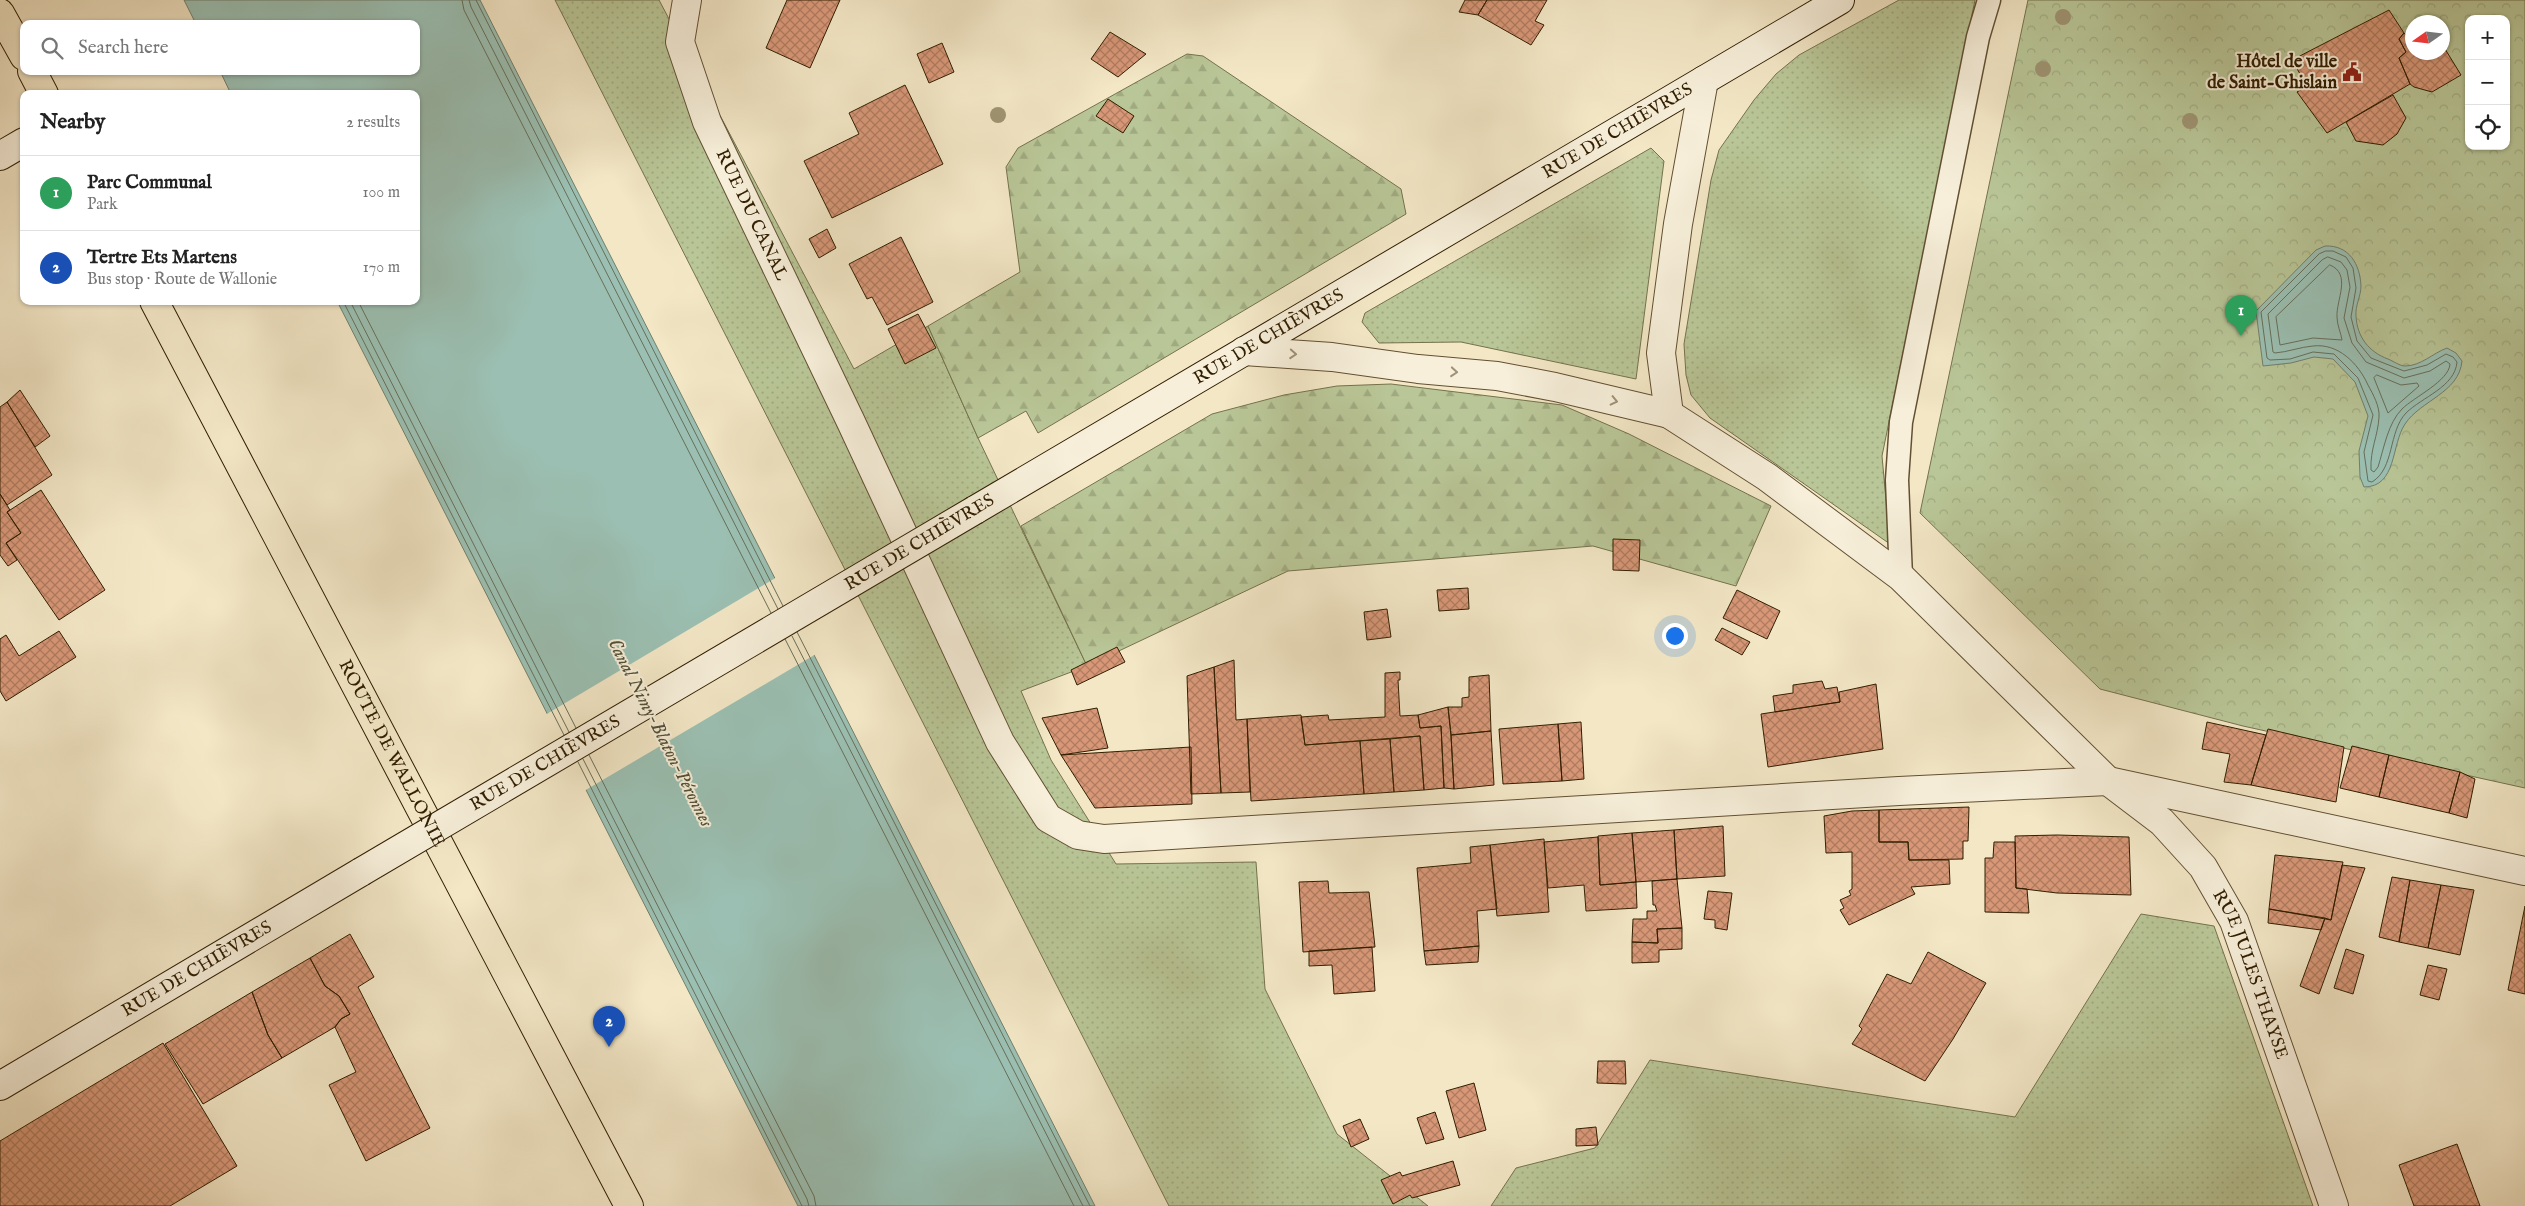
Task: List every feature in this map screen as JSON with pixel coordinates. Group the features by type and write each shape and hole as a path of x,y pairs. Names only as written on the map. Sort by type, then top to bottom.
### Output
{"main road":[{"path":"0,13 20,49"},
{"path":"34,75 42,90"},
{"name":"ROUTE DE WALLONIE","path":"156,305 629,1206"}],"street":[{"name":"RUE DU CANAL","path":"687,0 680,42 707,122 851,422 1000,742 1048,818 1078,835 1104,839 1900,791 2108,781 2525,871"},
{"name":"RUE DE CHIÈVRES","path":"0,1086 1840,0"},
{"path":"1669,414 1661,353 1678,224 1704,80"},
{"path":"0,156 20,144"},
{"name":"RUE JULES THAYSE","path":"1244,351 1332,357 1418,369 1497,376 1555,387 1669,414 1767,477 1901,577 2108,781 2162,822 2203,867 2234,921 2334,1206"}],"lane":[{"path":"1901,577 1897,480 1901,422 1978,37 1989,0"}],"green space":[{"path":"555,0 659,0 854,369 928,326 978,438 1087,666 1021,691 1051,760 1116,864 1256,862 1265,989 1337,1134 1428,1206 1169,1206"},
{"path":"1899,0 1975,0 1882,456 1890,544 1710,418 1691,395 1686,375 1684,344 1711,180 1719,150 1754,100 1776,74 1799,55"},
{"path":"2028,0 2525,0 2525,788 2243,726 2100,689 1920,513"},
{"path":"1187,54 1203,56 1401,189 1406,214 1038,433 1026,411 978,438 928,326 1020,272 1006,167 1018,148"},
{"path":"1651,148 1664,161 1636,379 1461,342 1379,343 1362,322 1365,313"},
{"path":"1391,384 1562,405 1629,434 1771,506 1736,586 1593,546 1288,571 1087,666 1021,526 1212,414 1284,395 1337,386"},
{"path":"2141,914 2214,926 2313,1206 1491,1206 1516,1168 1595,1148 1650,1060 2015,1117"}],"water":[{"name":"Canal Nimy-Blaton-Péronnes","path":"184,0 480,0 1095,1206 798,1206 339,305 420,305 420,90 229,90 222,75 420,75 420,20 194,20"},
{"path":"2325,246 2347,252 2355,263 2361,286 2356,312 2357,324 2365,343 2370,348 2381,356 2403,366 2422,362 2447,348 2456,353 2462,361 2459,372 2447,389 2420,409 2405,424 2388,473 2375,485 2364,487 2360,477 2359,451 2368,416 2355,382 2333,359 2314,357 2291,363 2263,366 2256,311 2316,250"}],"pier":[{"path":"777,577 816,654 584,791 545,715"}],"building":[{"path":"787,0 840,0 810,68 766,48"},
{"path":"1465,0 1487,0 1478,15 1459,12"},
{"path":"1487,0 1547,0 1535,21 1544,25 1531,45 1478,15"},
{"name":"Hôtel de ville de Saint-Ghislain","path":"2389,10 2404,33 2399,39 2405,53 2399,58 2410,84 2327,133 2297,92 2307,86 2292,60"},
{"path":"1110,32 1146,54 1118,77 1091,59"},
{"path":"2405,34 2405,50 2399,39"},
{"path":"942,43 954,72 929,83 917,54"},
{"path":"2405,53 2405,60 2450,60 2450,57 2461,75 2432,92 2410,84 2399,58"},
{"path":"905,85 943,164 832,218 804,161 859,134 849,113"},
{"path":"2393,95 2406,118 2397,134 2383,145 2356,141 2346,122"},
{"path":"1108,99 1134,116 1123,133 1096,116"},
{"path":"827,229 836,248 819,258 809,239"},
{"path":"901,237 933,302 887,325 872,297 867,299 849,264"},
{"path":"918,314 936,348 905,364 888,329"},
{"path":"20,390 50,436 35,447 7,402"},
{"path":"7,402 52,475 7,505 0,494 0,407"},
{"path":"41,490 105,590 59,620 6,543 21,533 7,512"},
{"path":"0,494 10,510 7,512 21,533 6,543 17,560 8,566 0,555"},
{"path":"1613,539 1640,540 1639,571 1613,570"},
{"path":"1468,588 1469,609 1439,611 1437,590"},
{"path":"1737,590 1780,611 1767,639 1723,618"},
{"path":"1387,609 1391,637 1367,640 1364,612"},
{"path":"1722,628 1750,642 1742,655 1715,640"},
{"path":"59,631 76,657 6,701 0,691 0,639 6,635 19,656"},
{"path":"1117,647 1125,662 1077,685 1071,670"},
{"path":"1234,660 1236,720 1247,719 1250,792 1221,793 1214,667"},
{"path":"1214,667 1221,793 1191,794 1187,676"},
{"path":"1400,672 1400,680 1398,680 1400,716 1418,715 1420,728 1441,726 1444,788 1424,790 1420,736 1305,745 1301,717 1328,715 1329,720 1385,717 1385,673"},
{"path":"1489,675 1491,731 1451,735 1448,707 1462,707 1462,698 1469,697 1469,677"},
{"path":"1822,681 1825,689 1837,687 1840,702 1775,712 1773,696 1793,693 1793,685"},
{"path":"1876,684 1883,749 1768,767 1761,714 1840,702 1839,692"},
{"path":"1448,707 1454,789 1444,788 1441,726 1420,728 1418,715"},
{"path":"1097,708 1108,748 1061,755 1042,718"},
{"path":"1301,715 1305,745 1360,741 1364,794 1251,801 1247,719"},
{"path":"1581,722 1584,779 1562,781 1558,724"},
{"path":"2207,722 2266,735 2251,785 2224,782 2230,754 2202,749"},
{"path":"1558,724 1562,781 1503,784 1499,729"},
{"path":"2268,729 2344,747 2336,802 2251,785"},
{"path":"1491,731 1494,785 1454,789 1451,735"},
{"path":"1420,736 1424,790 1394,792 1390,739"},
{"path":"1390,739 1394,792 1364,794 1360,741"},
{"path":"2352,746 2389,755 2379,797 2340,788"},
{"path":"1191,747 1192,804 1095,808 1061,755"},
{"path":"2389,755 2460,772 2449,813 2379,797"},
{"path":"2460,772 2475,779 2467,818 2449,813"},
{"path":"1969,807 1968,841 1963,841 1963,859 1909,860 1908,842 1879,842 1879,810"},
{"path":"1879,810 1879,842 1908,842 1909,860 1949,860 1950,884 1911,887 1915,894 1849,925 1840,910 1844,908 1840,900 1851,895 1849,891 1852,889 1852,852 1826,853 1824,816 1852,811"},
{"path":"1723,826 1725,876 1677,879 1674,830"},
{"path":"1674,830 1677,879 1636,882 1632,833"},
{"path":"1632,833 1636,882 1600,885 1598,836"},
{"path":"2015,836 2129,837 2131,895 2057,893 2016,888"},
{"path":"1598,837 1600,885 1636,882 1637,908 1586,911 1584,885 1548,888 1544,842"},
{"path":"1544,839 1549,912 1497,916 1490,845"},
{"path":"1994,842 2015,842 2016,888 2027,889 2029,913 1985,912 1985,858 1993,858"},
{"path":"1490,845 1497,909 1477,911 1479,946 1424,951 1417,868 1471,863 1470,847"},
{"path":"2275,855 2343,862 2331,920 2269,909"},
{"path":"2342,865 2365,868 2319,994 2300,986 2325,918 2331,920"},
{"path":"2392,877 2410,880 2399,942 2379,937"},
{"path":"1677,879 1682,928 1657,929 1658,943 1632,942 1633,919 1647,919 1647,911 1657,911 1655,905 1653,905 1652,881"},
{"path":"2410,880 2441,885 2428,948 2399,942"},
{"path":"1328,881 1329,893 1369,892 1375,947 1303,952 1299,882"},
{"path":"2441,885 2474,890 2460,955 2428,948"},
{"path":"1708,891 1732,893 1727,930 1715,928 1715,920 1704,919"},
{"path":"2525,906 2525,994 2508,990"},
{"path":"2269,909 2325,918 2321,930 2268,923"},
{"path":"1682,928 1682,949 1659,950 1659,962 1632,963 1632,942 1658,943 1657,929"},
{"path":"350,934 374,977 358,987 430,1128 366,1161 329,1085 356,1072 335,1027 341,1019 350,1014 339,996 325,986 310,958"},
{"path":"1479,946 1478,962 1426,965 1424,951"},
{"path":"1372,947 1375,991 1334,994 1332,965 1309,966 1309,951"},
{"path":"2346,949 2364,955 2353,994 2334,988"},
{"path":"1928,952 1986,983 1953,1039 1925,1081 1852,1044 1862,1029 1859,1026 1887,974 1911,984"},
{"path":"310,958 325,986 339,996 350,1014 341,1019 335,1027 282,1058 268,1035 252,992"},
{"path":"2428,965 2447,969 2439,1000 2420,995"},
{"path":"252,992 268,1035 282,1058 203,1104 165,1044"},
{"path":"163,1043 237,1166 170,1206 0,1206 0,1141"},
{"path":"1598,1061 1625,1061 1626,1084 1597,1083"},
{"path":"1474,1083 1486,1130 1459,1138 1446,1091"},
{"path":"1435,1112 1444,1139 1426,1144 1417,1118"},
{"path":"1360,1119 1369,1139 1351,1147 1343,1126"},
{"path":"1596,1127 1598,1145 1576,1146 1576,1129"},
{"path":"2457,1144 2480,1206 2414,1206 2399,1165"},
{"path":"1453,1161 1460,1185 1412,1198 1410,1195 1393,1204 1381,1180 1400,1172 1402,1176"}],"place":[{"name":"Hôtel de ville de Saint-Ghislain","path":"2352,72"},
{"name":"Parc Communal","path":"2241,336"},
{"name":"Tertre Ets Martens","path":"609,1047"}]}
